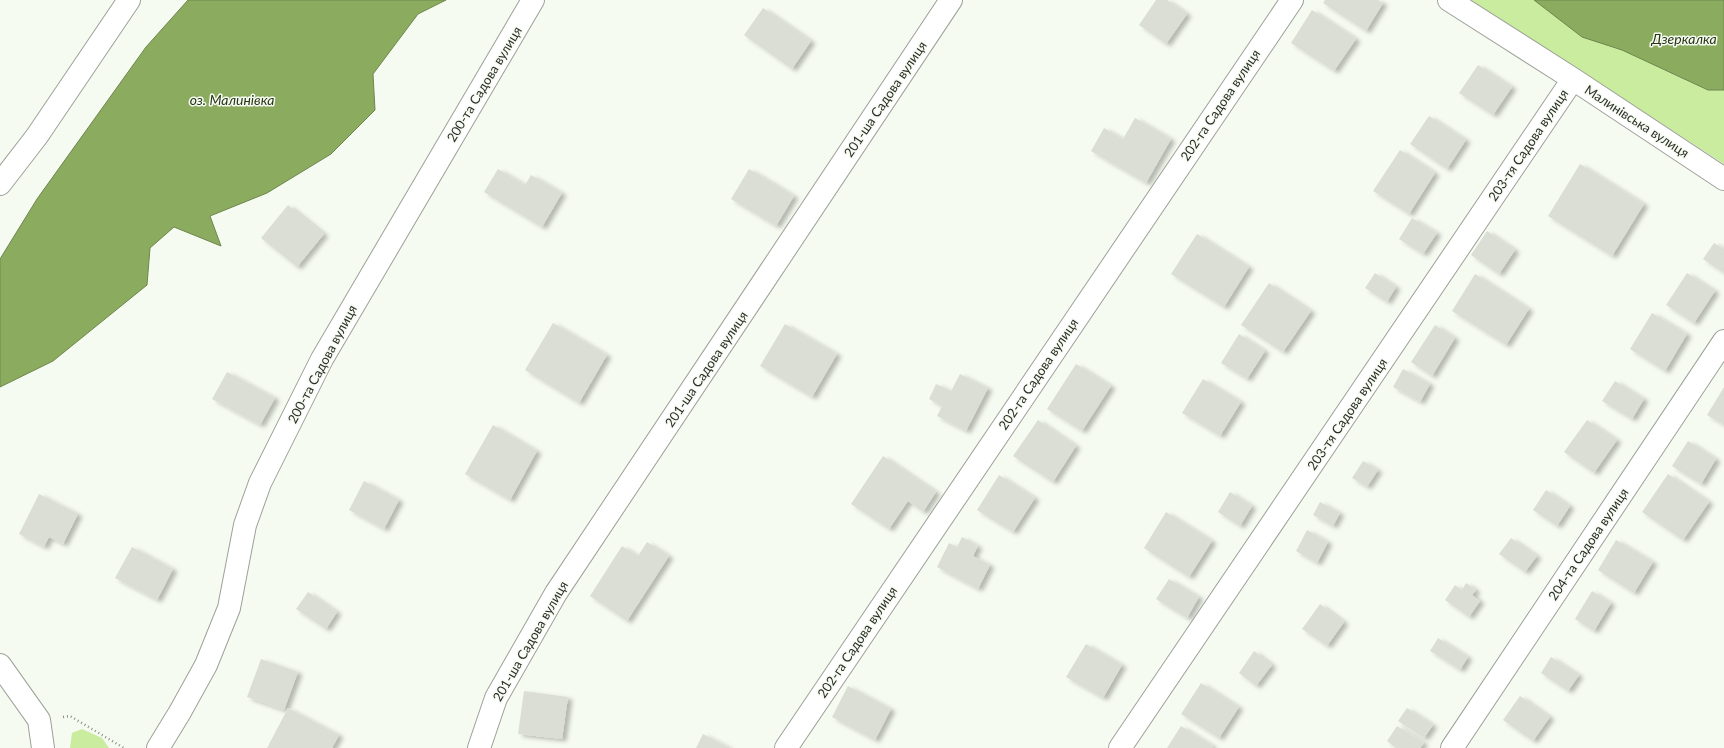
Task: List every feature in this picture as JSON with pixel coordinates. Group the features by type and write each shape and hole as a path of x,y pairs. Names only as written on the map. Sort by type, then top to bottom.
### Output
{"street":[{"path":"0,184 37,136 129,0"},
{"name":"200-та Садова вулиця","path":"158,748 206,665 229,608 246,525 260,483 318,366 533,0"},
{"name":"201-ша Садова вулиця","path":"479,748 496,698 556,593 951,0"},
{"name":"202-га Садова вулиця","path":"786,748 1292,0"},
{"name":"Малинівська вулиця","path":"1449,0 1573,79 1724,179"},
{"name":"203-тя Садова вулиця","path":"1120,748 1573,79"},
{"name":"204-та Садова вулиця","path":"1452,748 1724,341"},
{"path":"0,665 39,720 44,748"}],"path":[{"path":"39,720 70,716 124,748"}],"shaded area":[{"path":"1471,0 1724,0 1724,164"},
{"path":"82,729 102,738 109,748 70,748 72,733"}],"water":[{"name":"оз. Малинівка","path":"188,0 446,0 418,14 373,74 375,110 331,154 267,193 210,216 221,246 174,227 150,248 147,285 53,361 0,387 0,259 37,199 146,47"},
{"name":"Дзеркалка","path":"1534,0 1724,0 1724,90 1708,90 1622,50 1582,37"}],"building":[{"path":"1156,0 1167,0 1187,14 1166,44 1139,25"},
{"path":"1325,0 1378,0 1383,3 1366,31 1323,3"},
{"path":"763,8 811,41 792,69 744,35"},
{"path":"1312,10 1356,39 1334,71 1291,43"},
{"path":"1478,65 1512,87 1493,115 1459,93"},
{"path":"1429,116 1466,140 1447,169 1410,144"},
{"path":"1135,118 1171,139 1146,183 1091,151 1104,128 1123,139"},
{"path":"1400,150 1435,173 1409,214 1373,191"},
{"path":"1580,164 1644,204 1612,256 1548,216"},
{"path":"498,169 525,185 531,175 562,193 542,227 484,192"},
{"path":"749,169 794,196 776,226 731,199"},
{"path":"288,205 324,234 297,267 261,238"},
{"path":"1412,218 1437,233 1423,254 1399,239"},
{"path":"1487,231 1515,250 1499,274 1471,255"},
{"path":"1197,234 1249,267 1224,307 1171,274"},
{"path":"1714,243 1724,249 1724,273 1703,259"},
{"path":"1375,273 1396,287 1387,302 1365,288"},
{"path":"1687,273 1715,291 1694,323 1666,305"},
{"path":"1475,274 1529,309 1506,345 1452,311"},
{"path":"1269,283 1311,311 1283,352 1241,325"},
{"path":"1652,313 1687,334 1665,371 1630,349"},
{"path":"553,323 607,355 579,403 525,370"},
{"path":"785,324 837,354 812,397 760,366"},
{"path":"1435,325 1455,338 1432,376 1411,362"},
{"path":"1239,334 1265,351 1247,379 1221,363"},
{"path":"1076,364 1111,386 1082,431 1047,409"},
{"path":"1403,369 1430,384 1420,402 1393,387"},
{"path":"227,372 275,398 260,425 212,399"},
{"path":"960,374 988,388 966,431 937,416 942,406 929,399 936,384 951,391"},
{"path":"1203,379 1241,402 1220,436 1182,413"},
{"path":"1615,381 1644,399 1632,419 1602,401"},
{"path":"1724,387 1724,425 1707,415"},
{"path":"1038,420 1076,446 1053,482 1013,456"},
{"path":"1587,420 1617,440 1594,473 1564,452"},
{"path":"493,425 537,451 510,500 465,474"},
{"path":"1688,441 1716,459 1701,484 1672,466"},
{"path":"883,456 936,492 923,512 908,501 889,529 851,504"},
{"path":"1363,461 1378,470 1367,487 1352,478"},
{"path":"1668,474 1709,502 1683,540 1642,512"},
{"path":"999,475 1035,498 1013,532 977,510"},
{"path":"364,481 399,500 384,529 349,510"},
{"path":"1546,490 1570,506 1557,526 1533,510"},
{"path":"1230,492 1252,506 1240,526 1218,512"},
{"path":"39,494 78,514 63,544 49,537 44,547 19,534"},
{"path":"1320,502 1340,513 1333,526 1313,515"},
{"path":"1166,512 1212,541 1189,577 1144,548"},
{"path":"1307,530 1328,542 1317,563 1296,551"},
{"path":"962,537 978,546 973,556 990,565 978,589 937,567 949,543 957,547"},
{"path":"1511,538 1537,556 1525,572 1499,554"},
{"path":"1616,540 1653,562 1634,593 1598,570"},
{"path":"647,542 669,556 627,621 590,596 622,546 638,556"},
{"path":"132,547 173,569 157,600 115,578"},
{"path":"1169,579 1199,597 1187,618 1156,599"},
{"path":"1466,583 1476,590 1472,595 1480,601 1469,617 1445,600 1455,585 1462,590"},
{"path":"1592,591 1611,603 1594,631 1575,619"},
{"path":"308,592 337,612 326,629 296,609"},
{"path":"1320,604 1344,622 1327,646 1302,629"},
{"path":"1438,638 1468,657 1460,670 1430,651"},
{"path":"1086,644 1122,665 1103,698 1066,677"},
{"path":"1254,651 1272,665 1256,686 1239,673"},
{"path":"1551,657 1579,675 1568,691 1541,673"},
{"path":"261,659 298,672 284,710 247,697"},
{"path":"1201,683 1239,707 1219,738 1181,714"},
{"path":"848,686 891,709 875,740 832,717"},
{"path":"524,691 568,697 562,739 518,734"},
{"path":"1520,696 1550,717 1533,741 1503,720"},
{"path":"288,708 339,735 332,748 267,748"},
{"path":"1407,708 1433,725 1424,738 1398,721"},
{"path":"1181,726 1213,746 1212,748 1167,748"},
{"path":"1397,726 1424,743 1420,748 1396,748 1387,741"},
{"path":"703,734 730,748 696,748"}]}
